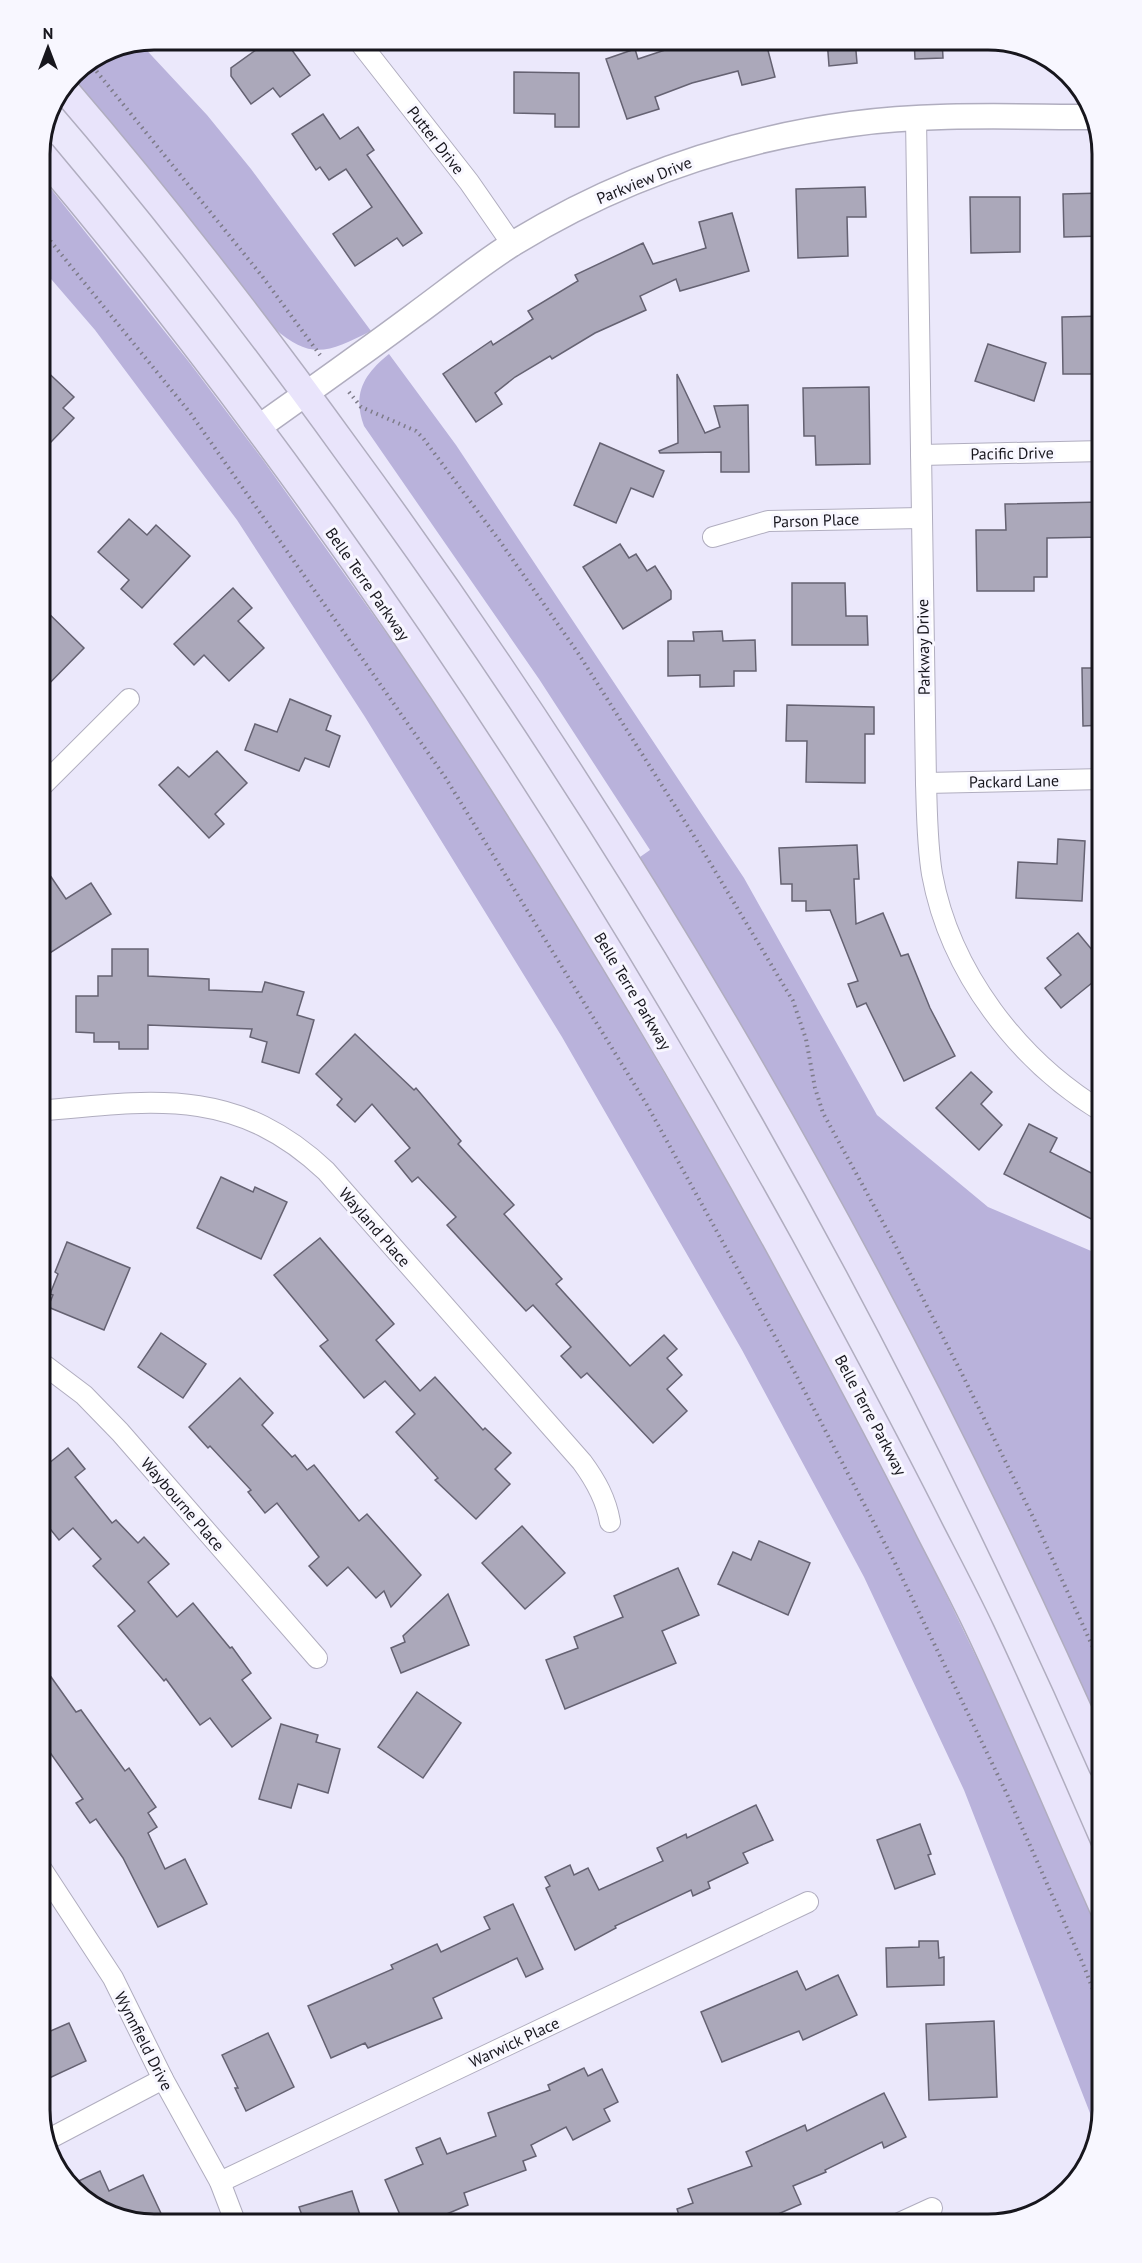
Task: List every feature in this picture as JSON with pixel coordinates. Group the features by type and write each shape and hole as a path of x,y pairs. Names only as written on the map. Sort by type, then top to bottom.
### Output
{"main road":[{"path":"68,94 150,193 306,393 401,524 534,718 658,913 727,1029 837,1225 910,1363 1029,1603 1092,1743"},
{"name":"Belle Terre Parkway","path":"50,164 170,311 259,427 441,688 612,954 733,1162 867,1406 980,1629 1092,1882"}],"street":[{"name":"Putter Drive","path":"366,50 469,182 512,244"},
{"name":"Parkview Drive","path":"259,427 512,244 580,206 626,185 704,156 774,138 850,124 916,118 1086,117"},
{"name":"Parkway Drive","path":"916,118 926,783 932,874 947,925 969,971 995,1015 1029,1053 1069,1089 1092,1105"},
{"name":"Pacific Drive","path":"921,455 1092,451"},
{"name":"Parson Place","path":"713,537 768,521 921,518"},
{"path":"50,778 129,699"},
{"name":"Packard Lane","path":"926,783 1092,779"},
{"name":"Wayland Place","path":"50,1110 137,1102 198,1105 270,1129 301,1149 326,1171 582,1462 600,1489 610,1522"},
{"name":"Waybourne Place","path":"50,1369 104,1415 317,1658"},
{"name":"Wynnfield Drive","path":"50,1882 113,1978 163,2079 219,2182 232,2213"},
{"name":"Warwick Place","path":"219,2182 808,1902"},
{"path":"54,2136 163,2079"},
{"path":"919,2214 932,2208"}],"path":[{"path":"94,68 255,267 314,348"},
{"path":"50,240 191,414 445,777 647,1105 795,1373 894,1561 1006,1791 1092,1988"},
{"path":"361,407 416,431 430,447 499,540 584,662 646,757 762,946 793,1001 806,1039 815,1088 823,1113 960,1370 1034,1519 1092,1645"}],"shaded area":[{"path":"147,51 207,115 251,169 371,331 344,344 321,350 299,346 274,328 76,85 96,67 114,57"},
{"path":"50,188 189,362 263,460 409,665 514,824 595,955 809,1325 916,1532 1010,1727 1092,1917 1092,2118 964,1790 864,1577 742,1350 562,1037 365,717 237,520 95,330 50,278"},
{"path":"389,354 456,445 744,878 877,1115 988,1207 1092,1251 1092,1712 982,1475 894,1301 740,1025 640,857 650,850 539,679 364,426 359,404 360,394 367,377"}],"building":[{"path":"256,50 292,50 310,75 280,97 273,88 251,104 231,76 231,68"},
{"path":"635,50 638,59 665,50 768,50 775,77 742,85 738,71 692,83 655,97 659,109 627,119 606,59"},
{"path":"828,50 856,50 857,63 829,66"},
{"path":"915,50 943,50 943,58 915,59"},
{"path":"514,72 579,73 579,127 555,127 555,114 514,113"},
{"path":"323,114 340,139 358,127 374,150 367,155 422,233 403,246 397,238 355,266 333,234 372,207 346,169 329,180 320,167 316,170 292,134"},
{"path":"865,187 866,217 847,217 848,256 798,258 796,189"},
{"path":"1092,193 1092,236 1064,237 1063,194"},
{"path":"970,197 1020,197 1020,252 971,253"},
{"path":"732,213 749,271 680,291 676,279 640,296 646,310 595,333 552,359 550,356 515,377 495,393 502,404 476,422 443,374 491,341 493,345 533,319 528,311 578,281 575,275 643,243 653,264 706,248 699,222"},
{"path":"1092,316 1092,374 1063,374 1062,317"},
{"path":"988,344 1046,363 1034,401 975,381"},
{"path":"50,374 74,397 63,408 74,418 51,442"},
{"path":"677,374 705,433 720,427 714,406 748,405 749,472 721,472 721,452 660,453 659,451 678,443"},
{"path":"869,387 870,464 816,465 815,436 804,436 803,388"},
{"path":"600,443 664,471 653,497 631,488 616,523 574,505"},
{"path":"1092,502 1092,537 1047,538 1047,577 1034,577 1034,591 977,591 976,530 1006,530 1005,504"},
{"path":"129,519 147,535 156,525 190,556 142,608 121,589 129,580 98,552"},
{"path":"620,544 629,558 636,554 647,571 655,566 671,591 671,599 623,629 583,567"},
{"path":"792,583 845,583 846,616 867,616 868,645 792,645"},
{"path":"233,588 252,608 238,621 264,648 229,681 204,655 194,665 174,644"},
{"path":"50,615 84,648 50,683"},
{"path":"722,631 723,641 755,640 756,671 734,671 734,686 700,687 700,675 668,676 668,641 694,641 693,632"},
{"path":"1082,668 1092,668 1092,726 1083,726"},
{"path":"290,699 331,716 326,730 340,736 329,767 305,758 299,771 245,750 255,724 277,732"},
{"path":"787,705 874,707 874,734 865,734 865,783 806,782 807,741 786,741"},
{"path":"217,751 247,783 215,814 224,824 209,838 159,785 178,767 189,777"},
{"path":"1058,839 1085,841 1082,901 1016,898 1018,862 1057,864"},
{"path":"857,845 859,879 854,879 856,924 883,913 901,956 908,954 930,1008 955,1056 904,1081 866,1003 857,1007 848,984 858,981 830,910 806,911 806,901 792,901 792,884 781,884 779,848"},
{"path":"50,875 66,899 91,883 111,914 50,953"},
{"path":"1078,933 1092,950 1092,983 1061,1008 1045,988 1061,975 1047,958"},
{"path":"112,949 148,949 148,976 209,979 209,990 262,992 265,982 304,992 297,1015 314,1020 299,1073 262,1062 267,1042 250,1037 252,1029 148,1025 148,1049 119,1049 119,1042 94,1042 94,1033 76,1032 76,996 98,996 98,976 112,976"},
{"path":"355,1034 414,1090 416,1088 461,1141 458,1144 514,1205 504,1214 562,1279 556,1284 630,1366 664,1335 677,1349 667,1358 682,1375 667,1389 687,1411 653,1443 587,1373 581,1378 561,1356 571,1347 533,1305 526,1311 447,1225 456,1217 418,1177 412,1182 395,1161 410,1148 372,1104 355,1122 337,1105 342,1099 316,1074"},
{"path":"971,1072 992,1092 981,1104 1002,1125 979,1150 936,1108"},
{"path":"1029,1124 1057,1138 1050,1152 1092,1173 1092,1219 1004,1174"},
{"path":"221,1177 253,1192 255,1187 287,1202 261,1259 197,1228"},
{"path":"320,1238 394,1324 376,1340 420,1391 435,1377 483,1430 485,1428 511,1453 495,1469 510,1484 476,1519 435,1480 438,1478 396,1432 415,1414 385,1381 364,1398 320,1346 328,1340 274,1275"},
{"path":"67,1242 130,1268 104,1330 50,1308 53,1295 50,1294 58,1274 55,1272"},
{"path":"161,1333 206,1364 183,1398 138,1367"},
{"path":"240,1378 273,1413 262,1425 292,1457 295,1455 307,1470 314,1465 359,1521 367,1514 421,1575 391,1607 384,1591 376,1598 348,1567 327,1586 309,1566 319,1557 277,1503 265,1513 248,1492 251,1490 189,1427"},
{"path":"68,1448 85,1469 75,1477 112,1523 116,1520 138,1543 144,1537 169,1564 148,1582 177,1617 193,1603 230,1648 232,1647 251,1673 242,1680 271,1718 232,1747 210,1718 200,1725 166,1679 164,1681 118,1626 135,1611 93,1566 101,1559 73,1528 59,1540 50,1529 50,1462"},
{"path":"522,1526 565,1573 525,1609 482,1563"},
{"path":"759,1541 810,1563 788,1615 718,1584 733,1552 751,1560"},
{"path":"678,1568 699,1615 662,1631 676,1663 565,1709 546,1660 578,1648 574,1637 623,1617 614,1596"},
{"path":"448,1594 469,1645 401,1673 391,1648 405,1642 403,1636"},
{"path":"50,1675 76,1712 81,1710 125,1771 129,1768 156,1807 148,1813 157,1827 148,1833 165,1869 185,1859 207,1904 158,1927 123,1858 96,1819 90,1823 76,1803 83,1799 50,1752"},
{"path":"417,1692 461,1723 423,1778 378,1747"},
{"path":"281,1724 318,1735 316,1742 340,1749 328,1793 298,1784 291,1808 259,1799"},
{"path":"756,1805 773,1840 743,1853 748,1863 708,1882 710,1888 693,1896 691,1890 615,1926 616,1928 575,1950 546,1888 550,1886 545,1877 570,1865 574,1875 588,1868 599,1890 663,1861 657,1848 686,1834 687,1838"},
{"path":"920,1824 931,1854 928,1855 935,1874 895,1889 877,1840"},
{"path":"513,1904 543,1969 526,1977 517,1958 433,1998 442,2018 368,2048 365,2043 331,2058 308,2006 393,1969 391,1965 437,1944 441,1952 490,1929 484,1917"},
{"path":"919,1941 938,1941 939,1958 944,1957 944,1985 887,1987 886,1948 919,1947"},
{"path":"797,1971 806,1990 838,1975 857,2015 803,2040 799,2031 722,2062 701,2012"},
{"path":"994,2021 997,2097 929,2100 926,2024"},
{"path":"69,2023 86,2061 50,2078 50,2031"},
{"path":"268,2033 294,2087 246,2111 222,2055"},
{"path":"584,2068 588,2076 602,2069 618,2102 604,2109 610,2121 573,2140 566,2127 531,2145 536,2156 523,2161 526,2170 464,2193 468,2205 448,2213 399,2213 385,2180 423,2164 416,2148 440,2138 447,2154 496,2136 488,2113 550,2090 548,2085"},
{"path":"884,2093 906,2137 884,2148 882,2142 825,2170 826,2172 793,2186 801,2204 779,2214 679,2214 677,2209 693,2203 688,2189 752,2166 746,2152 805,2125 807,2131"},
{"path":"100,2171 109,2191 143,2175 161,2213 133,2211 114,2206 90,2192 78,2181"},
{"path":"352,2191 359,2213 301,2213 299,2207"}]}
